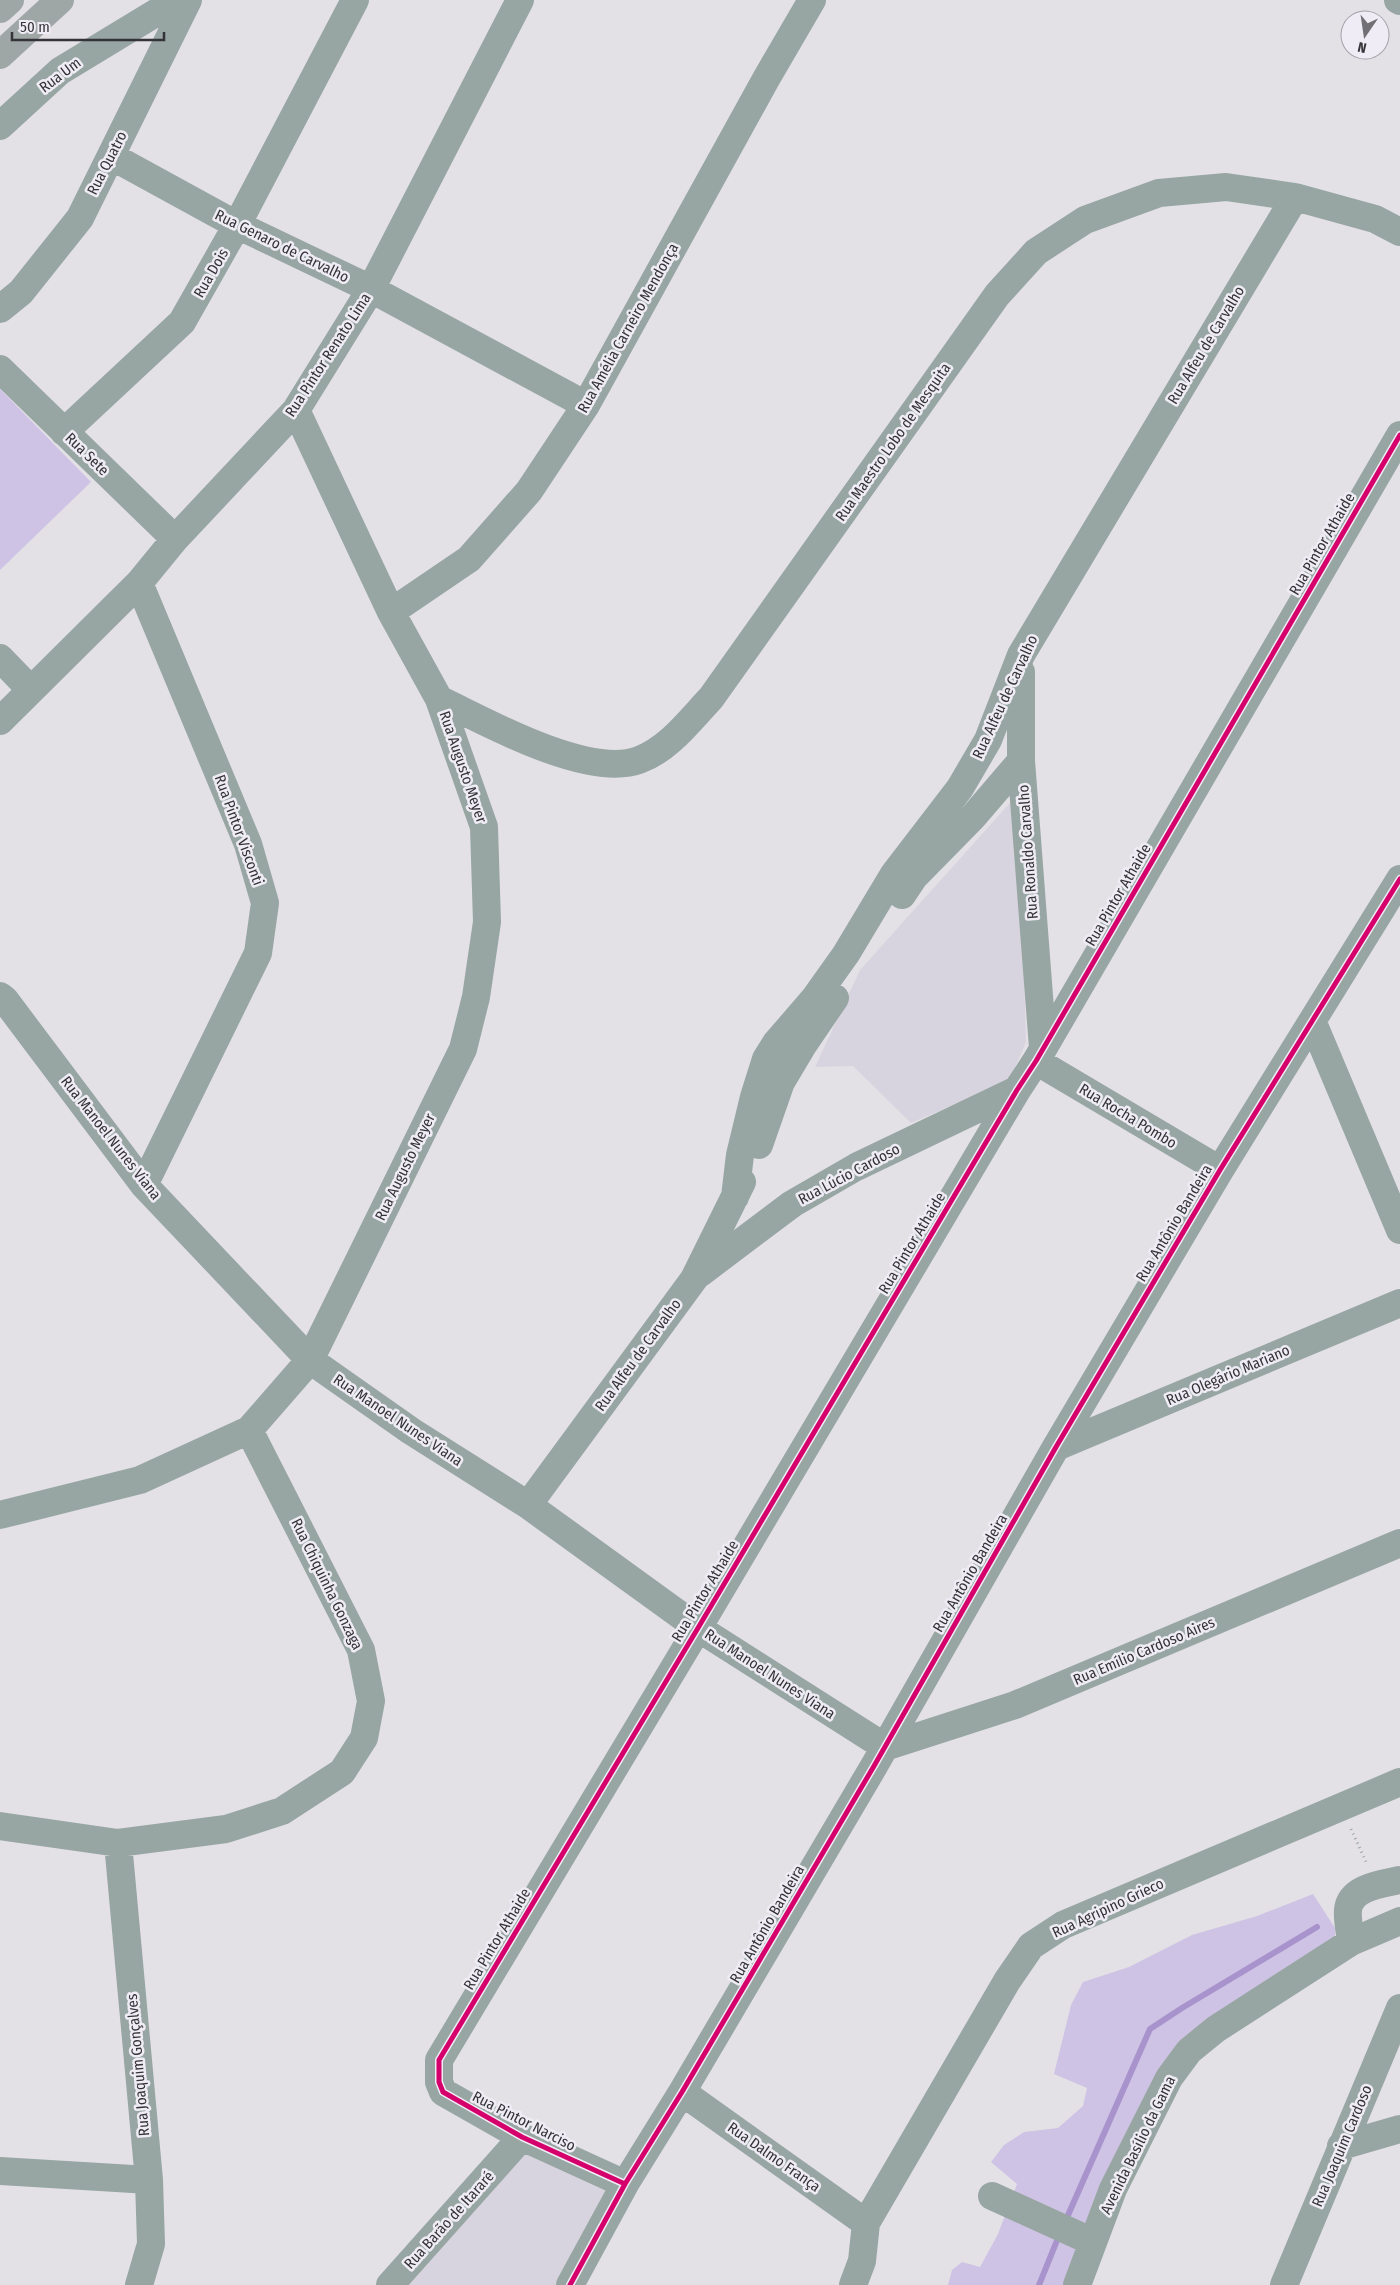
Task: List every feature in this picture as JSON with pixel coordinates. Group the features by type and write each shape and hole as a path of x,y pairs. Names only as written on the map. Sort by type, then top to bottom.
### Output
{"highway":[{"path":"0,9 10,0"},
{"path":"0,55 60,0"}],"street":[{"name":"Rua Um","path":"0,126 60,71 177,0"},
{"name":"Rua Quatro","path":"0,309 21,292 80,218 188,0"},
{"name":"Rua Dois","path":"64,432 182,322 237,225 355,0"},
{"name":"Rua Pintor Renato Lima","path":"0,721 138,582 296,410 371,289 520,0"},
{"name":"Rua Amélia Carneiro Mendonça","path":"391,612 469,559 529,490 586,405 812,0"},
{"name":"Rua Genaro de Carvalho","path":"111,156 237,225 371,289 586,405"},
{"name":"Rua Maestro Lobo de Mesquita","path":"439,699 494,727 554,751 600,764 639,760 667,743 712,698 997,295 1036,252 1085,220 1159,193 1226,187 1295,197 1375,219 1400,232"},
{"name":"Rua Alfeu de Carvalho","path":"735,1197 742,1147 766,1058 776,1043 820,992 846,954 894,874 960,788 988,740 1021,655 1295,197"},
{"name":"Rua Sete","path":"0,369 176,539"},
{"name":"Rua Augusto Meyer","path":"249,1430 310,1360 464,1048 476,997 487,922 484,827 439,699 391,612 296,410"},
{"name":"Rua Pintor Athaide","path":"439,2060 1017,1090 1040,1055 1400,435"},
{"name":"Rua Pintor Visconti","path":"138,582 248,844 265,903 258,953 144,1185"},
{"name":"Rua Ronaldo Carvalho","path":"1021,655 1021,761 1040,1055"},
{"path":"0,658 31,690"},
{"name":"Rua Alfeu de Carvalho","path":"528,1505 694,1279 756,1155 781,1082 803,1045 914,877 973,817 1021,761"},
{"name":"Rua Antônio Bandeira","path":"570,2285 625,2184 682,2092 885,1747 1056,1448 1220,1170 1313,1023 1400,879"},
{"name":"Rua Manoel Nunes Viana","path":"0,996 5,1000 144,1185 310,1360 411,1431 528,1505 698,1628 885,1747"},
{"path":"1313,1023 1400,1230"},
{"name":"Rua Rocha Pombo","path":"1040,1055 1220,1170"},
{"name":"Rua Lúcio Cardoso","path":"694,1279 792,1204 856,1167 1017,1090"},
{"name":"Rua Olegário Mariano","path":"1056,1448 1400,1303"},
{"path":"0,1515 140,1480 249,1430"},
{"name":"Rua Chiquinha Gonzaga","path":"0,1826 118,1844 226,1829 282,1811 342,1772 364,1738 370,1701 361,1650 249,1430"},
{"name":"Rua Emílio Cardoso Aires","path":"885,1747 1015,1705 1400,1543"},
{"name":"Rua Agripino Grieco","path":"866,2223 1007,1980 1031,1946 1063,1925 1400,1782"},
{"name":"Rua Joaquim Gonçalves","path":"118,1844 149,2180 151,2244 139,2285"},
{"path":"1351,1942 1348,1911 1350,1902 1359,1892 1388,1882"},
{"name":"Avenida Basílio da Gama","path":"1077,2285 1085,2239 1113,2189 1169,2078 1189,2050 1216,2029 1351,1942 1400,1920"},
{"name":"Rua Joaquim Cardoso","path":"1284,2285 1400,2008"},
{"name":"Rua Pintor Narciso","path":"439,2060 440,2082 443,2092 515,2146 625,2184"},
{"name":"Rua Dalmo França","path":"682,2092 866,2223"},
{"path":"1341,2146 1400,2129"},
{"name":"Rua Barão de Itararé","path":"390,2285 515,2146"},
{"path":"0,2171 149,2180"},
{"path":"992,2196 1085,2239"},
{"path":"852,2285 862,2261 866,2223"}],"path":[{"path":"1341,1807 1388,1882"}],"shaded area":[{"path":"0,389 91,482 0,570"},
{"path":"1019,793 1026,1042 1009,1081 911,1123 853,1066 815,1067 860,970"},
{"path":"1313,1894 1335,1928 1335,1949 1205,2028 1067,2285 948,2285 952,2270 962,2262 980,2267 998,2234 1017,2184 991,2162 1004,2145 1024,2132 1058,2128 1083,2106 1087,2088 1054,2074 1071,2005 1083,1982 1129,1967 1192,1935 1257,1916"},
{"path":"523,2145 612,2184 559,2285 398,2285"}],"waterway":[{"path":"1065,2222 1150,2029 1317,1927"},
{"path":"1039,2285 1060,2233"}],"cycle path":[{"path":"625,2184 522,2137 443,2092 439,2082 439,2060 1036,1061 1400,435"},
{"path":"570,2285 625,2184 682,2092 874,1766 1056,1447 1220,1170 1400,879"}]}
